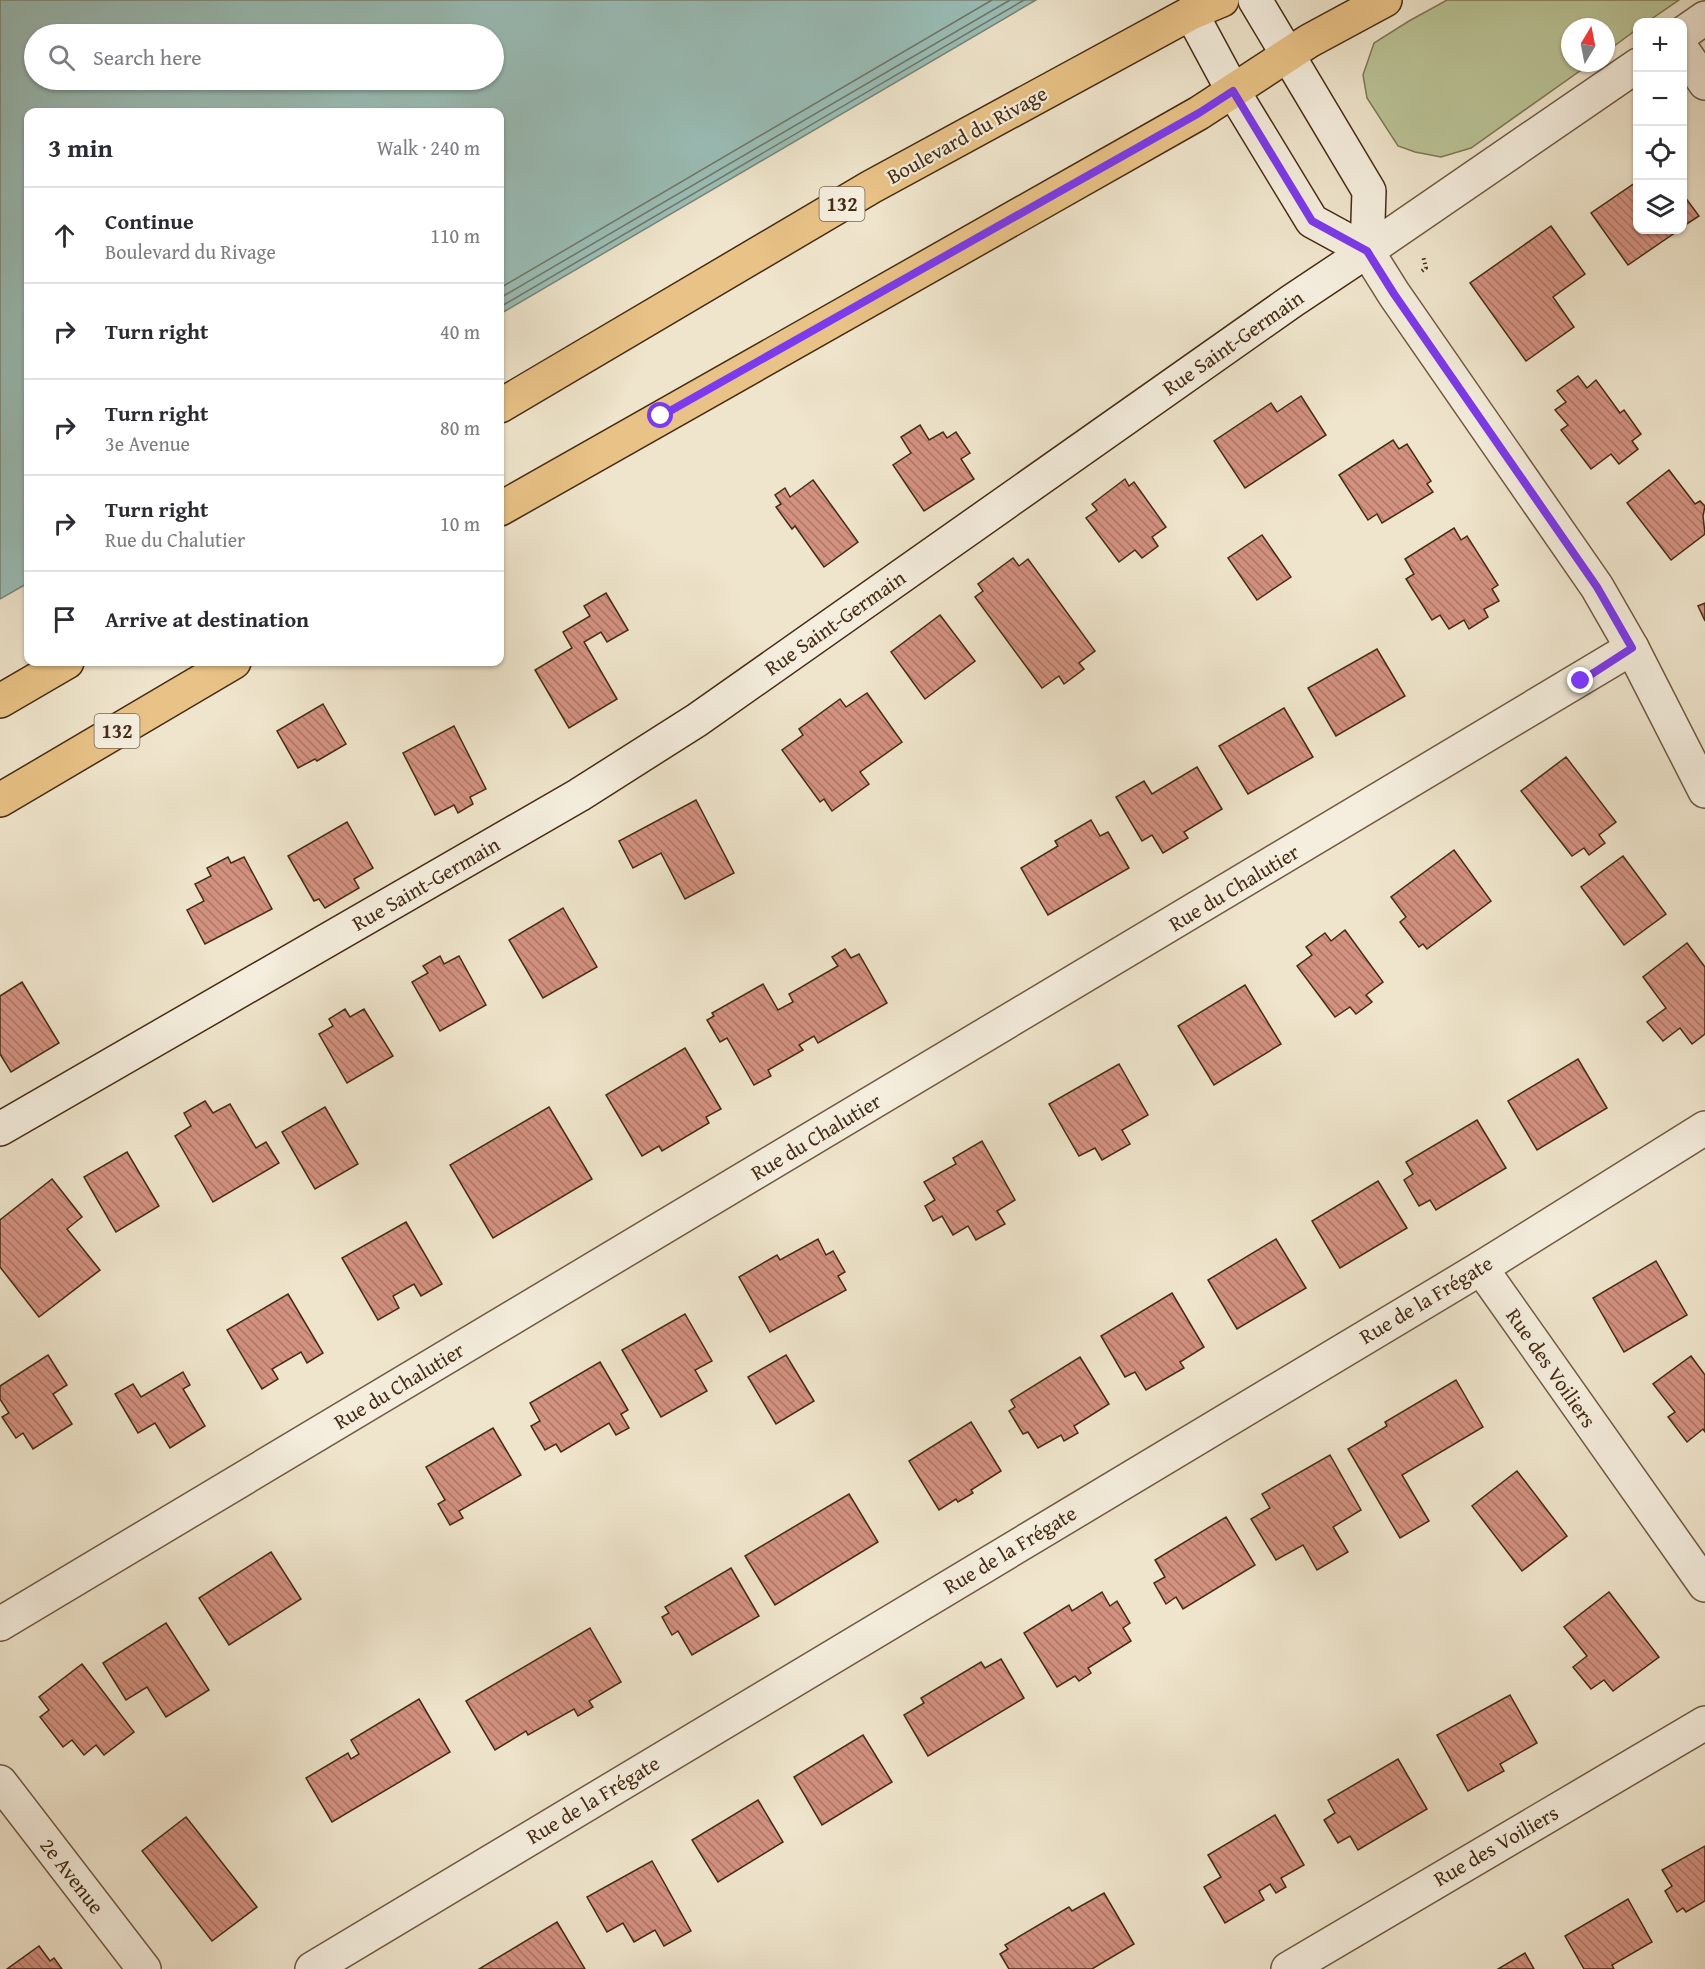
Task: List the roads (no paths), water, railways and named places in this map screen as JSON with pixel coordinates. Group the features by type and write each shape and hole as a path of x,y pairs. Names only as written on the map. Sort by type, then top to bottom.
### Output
{"main road":[{"name":"Boulevard du Rivage","path":"504,404 871,187 1191,13 1222,0"},
{"path":"504,507 1199,113 1316,37 1386,0"},
{"path":"0,701 60,666"},
{"name":"132","path":"0,800 227,666"}],"street":[{"path":"1255,0 1369,191 1367,251"},
{"path":"1191,13 1233,91 1312,221 1367,251 1394,294 1597,587 1632,648 1705,791"},
{"path":"1687,31 1705,18"},
{"path":"1687,55 1705,83"},
{"name":"Rue Saint-Germain","path":"0,1129 579,795 697,720 1273,315 1633,68"},
{"name":"Rue du Chalutier","path":"0,1624 1632,648"},
{"name":"Rue de la Frégate","path":"312,1969 1481,1268 1705,1128"},
{"name":"Rue des Voiliers","path":"1481,1268 1705,1585"},
{"name":"Rue des Voiliers","path":"1287,1969 1705,1723"},
{"name":"2e Avenue","path":"0,1782 144,1969"}],"water":[{"path":"0,0 1036,0 504,312 504,108 24,108 24,585 0,599"}]}
